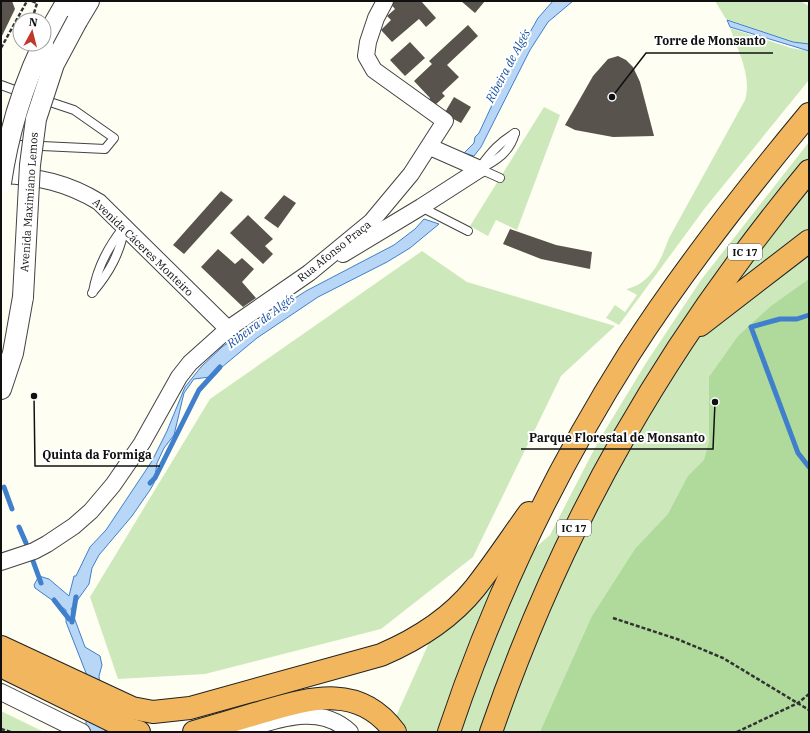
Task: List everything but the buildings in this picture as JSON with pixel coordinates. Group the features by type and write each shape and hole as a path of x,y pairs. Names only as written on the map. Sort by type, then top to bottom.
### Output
{"highway":[{"path":"449,732 502,594 568,458 614,379 666,299 726,218 809,114"},
{"name":"IC 17","path":"491,732 530,625 574,528 628,427 685,337 747,249 809,171"},
{"path":"685,337 809,241"},
{"path":"1,647 132,708 153,712 190,708 381,655 405,645 434,626 475,589 568,458"},
{"path":"1,666 129,729 139,732"},
{"path":"194,732 307,699 354,701 373,710 387,721 395,732"}],"street":[{"path":"52,27 67,1"},
{"name":"Avenida Maximiano Lemos","path":"1,389 13,353 23,297 30,165 36,119 54,64 65,41 90,1"},
{"name":"Rua Afonso Praça","path":"1,574 34,550 74,526 91,511 113,485 142,443 179,377 207,346 228,329 309,273 371,222 411,174 430,147 445,121 374,70 366,56 368,42 374,24 385,1"},
{"name":"Avenida Maximiano Lemos","path":"6,178 16,114 39,52"},
{"path":"430,147 480,169"},
{"path":"309,273 421,208 480,169"},
{"name":"Avenida Cáceres Monteiro","path":"6,178 44,178 83,192 99,202 228,329"},
{"name":"Rua Afonso Praça","path":"1,562 34,550"},
{"path":"1,692 82,732"},
{"path":"235,732 301,715 316,715 329,719 343,725 350,732"}],"lane":[{"path":"1,85 74,110 114,138 105,149 21,145 6,178"},
{"path":"500,178 480,169 492,151 502,141 516,133"},
{"path":"421,208 468,231"},
{"path":"125,226 121,247 105,278 92,293 96,274 112,242 125,226"}],"path":[{"path":"1,48 26,1"},
{"path":"32,1 37,3 34,12"},
{"path":"613,618 678,639 723,658 809,710"},
{"path":"737,732 798,702 809,694"},
{"path":"1,728 11,732"}],"green space":[{"path":"715,1 800,1 809,6 809,44 793,42 726,19"},
{"path":"730,28 791,48 809,51 809,80 705,208 619,325 606,318 615,305 625,312 637,295 626,289 642,282 654,270 669,238 745,100 747,82 743,64"},
{"path":"544,107 560,115 517,230 496,220 488,236 470,226"},
{"path":"809,142 809,732 389,732 432,636 550,535 598,442 646,363 701,280"},
{"path":"422,251 467,282 615,326 561,376 473,557 381,629 205,674 118,679 90,597 210,399"},
{"path":"809,279 809,732 540,732 592,616 635,549 668,514 688,476 704,460 709,442 709,377 738,336 771,306"},
{"path":"1,711 44,732 1,732"}],"water":[{"path":"553,1 573,1 548,22 530,50 481,147 474,156 464,153 474,143 475,137 479,133 506,75 538,18"},
{"path":"727,20 793,42 809,44 809,51 730,27"},
{"path":"424,219 439,224 410,248 387,262 318,297 257,338 210,377 194,379 184,393 174,435 164,448 157,463 154,483 132,516 99,555 92,568 89,584 71,609 85,647 100,656 102,665 99,676 105,732 86,732 86,673 66,622 66,610 35,588 34,585 39,576 49,579 69,596 74,576 76,576 90,547 106,530 152,461 167,431 185,387 201,367 222,347 306,291 394,245 415,229"}],"waterway":[{"path":"809,315 797,319 780,319 751,327 798,453 809,467"},
{"name":"Ribeira de Algés","path":"150,483 155,478 199,390 220,367"},
{"path":"4,487 12,509"},
{"path":"19,527 26,543"},
{"path":"33,561 41,583"},
{"name":"Ribeira de Algés","path":"72,622 76,597"},
{"path":"54,600 69,619"}],"place":[{"name":"Torre de Monsanto","path":"612,97"},
{"name":"Quinta da Formiga","path":"34,396"},
{"name":"Parque Florestal de Monsanto","path":"715,402"}]}
